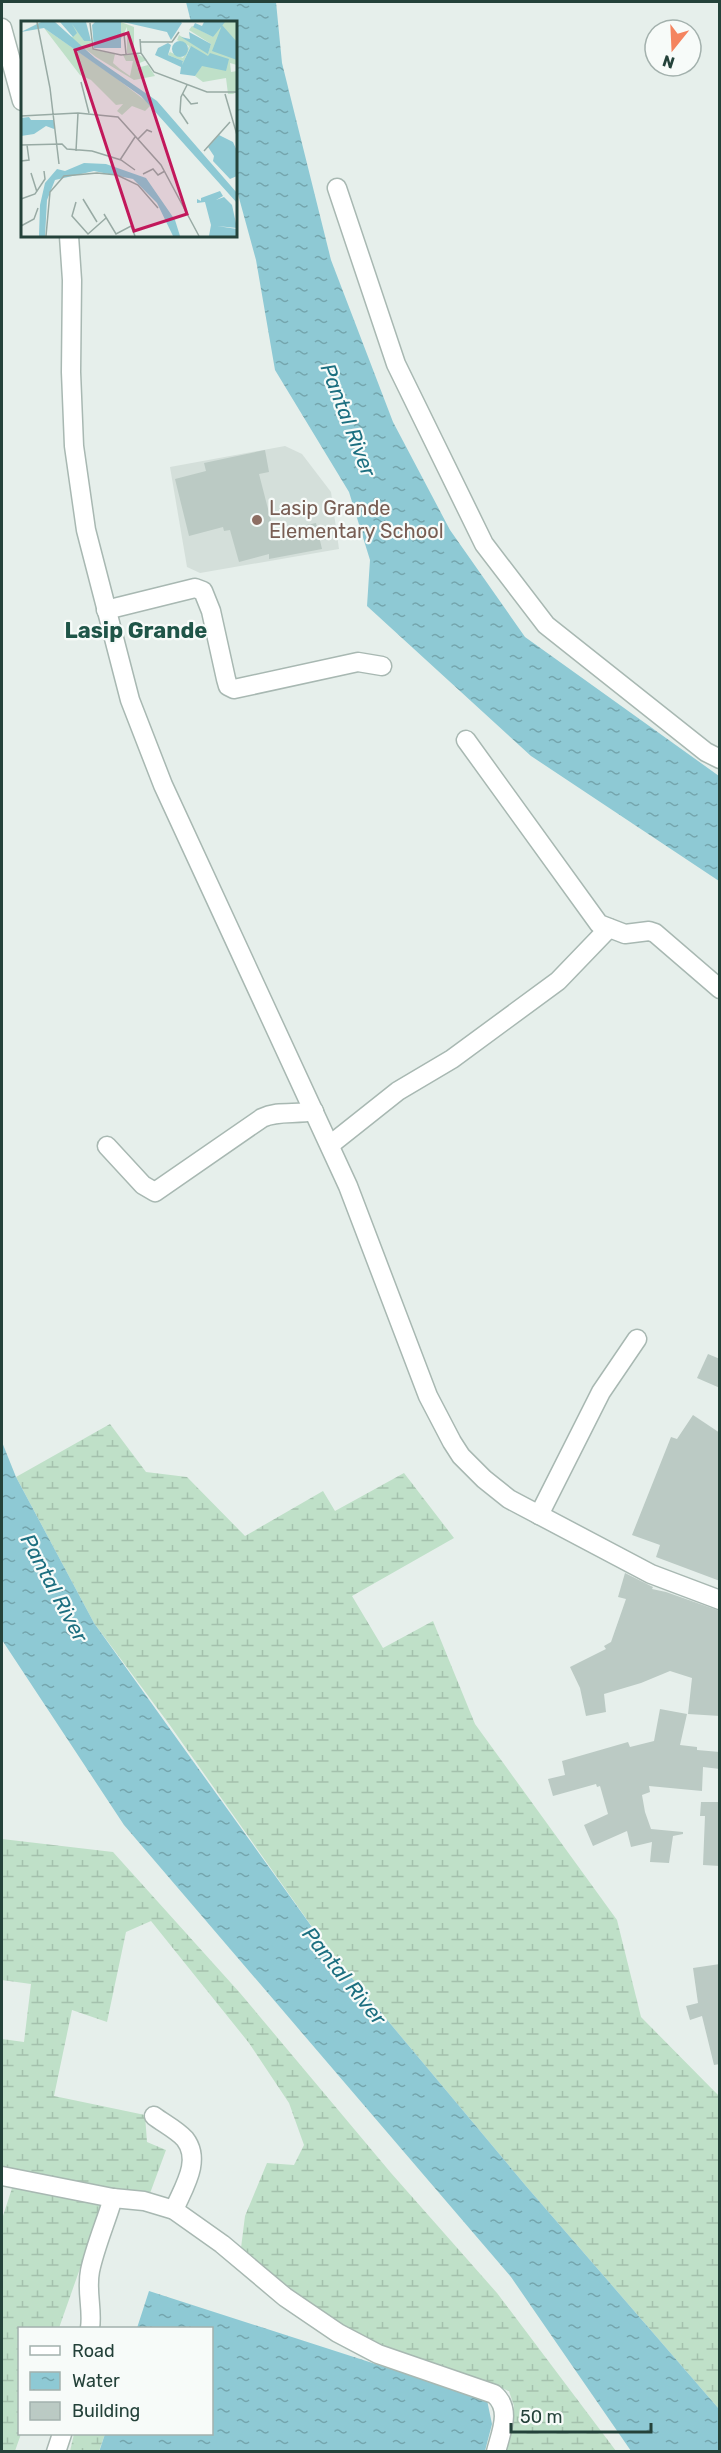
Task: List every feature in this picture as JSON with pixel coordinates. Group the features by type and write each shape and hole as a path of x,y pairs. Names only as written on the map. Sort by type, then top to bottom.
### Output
{"street":[{"path":"2,28 21,97"},
{"path":"337,188 396,364 484,544 546,626 706,752 720,759"},
{"path":"69,237 72,280 71,372 74,446 87,530 130,700 148,751 348,1186 428,1396 452,1442 473,1468 496,1489 538,1515 651,1575 720,1600"},
{"path":"106,610 195,588 203,591 211,610 228,686 234,689 358,662 382,666"},
{"path":"466,740 599,924 625,934 649,931 655,933 720,989"},
{"path":"330,1145 398,1091 452,1059 558,981 609,928"},
{"path":"107,1146 143,1185 154,1192 272,1112 291,1114 314,1111"},
{"path":"538,1515 601,1392 637,1339"},
{"path":"154,2116 184,2138 191,2151 193,2162 174,2210"},
{"path":"2,2176 113,2198 144,2200 174,2210 213,2238 285,2297 338,2333 378,2354 494,2394 504,2406 504,2420 496,2451"},
{"path":"90,2327 88,2300 90,2272 113,2198"},
{"path":"56,2451 61,2435"}],"shaded area":[{"name":"Lasip Grande Elementary School","path":"285,446 302,454 331,492 339,549 200,573 187,567 170,467"}],"green space":[{"path":"110,1424 146,1472 187,1477 245,1536 323,1491 335,1511 404,1473 454,1538 352,1596 383,1648 433,1621 475,1724 617,1920 641,2017 719,2096 719,2409 526,2186 327,1948 169,1724 94,1623 16,1477"},
{"path":"2,1839 113,1852 240,1993 391,2173 497,2293 616,2451 504,2451 514,2406 509,2391 399,2352 364,2337 309,2302 241,2248 245,2216 267,2163 294,2165 304,2145 289,2103 249,2043 151,1921 126,1932 107,2022 72,2010 54,2096 145,2115 147,2142 166,2150 149,2196 2,2166 2,2039 24,2042 31,1984 2,1980"},
{"path":"14,2182 102,2206 59,2327 18,2327 18,2435 21,2435 15,2451 2,2452 2,2219"},
{"path":"74,2435 105,2435 99,2451 70,2451"}],"water":[{"name":"Pantal River","path":"186,2 276,2 282,63 331,260 393,422 450,530 525,637 719,776 719,881 531,756 367,606 370,560 349,492 275,370 256,260 237,191 237,21 191,21"},
{"name":"Pantal River","path":"2,1442 16,1477 94,1623 327,1948 526,2186 719,2409 719,2451 631,2451 511,2277 124,1825 2,1640"},
{"path":"149,2291 487,2400 492,2424 485,2451 99,2452 105,2435 213,2435 213,2327 137,2327"}],"building":[{"path":"265,450 269,472 259,474 274,532 316,523 322,549 269,559 269,554 239,562 230,530 224,531 223,527 189,536 175,479 206,471 204,463"},
{"path":"708,1354 720,1359 720,1388 697,1378"},
{"path":"693,1415 720,1433 720,1581 656,1557 660,1545 632,1535 671,1437 677,1439"},
{"path":"625,1573 653,1587 652,1589 720,1611 720,1716 688,1714 692,1678 670,1671 604,1694 606,1712 586,1716 580,1688 570,1667 606,1649 604,1646 611,1642 626,1599 618,1597"},
{"path":"660,1709 687,1714 680,1745 697,1747 697,1750 720,1752 720,1769 703,1767 702,1791 649,1786 650,1792 642,1795 651,1829 683,1832 683,1834 673,1836 669,1863 650,1862 652,1842 631,1847 627,1831 593,1846 584,1825 608,1814 600,1786 597,1787 596,1784 553,1796 548,1779 565,1775 562,1761 628,1742 630,1747 654,1741"},
{"path":"701,1802 720,1802 720,1866 703,1865 705,1816 700,1816"},
{"path":"720,1964 720,2064 714,2065 702,2016 690,2020 686,2006 698,2003 693,1968"}],"place":[{"name":"Lasip Grande Elementary School","path":"257,520"}],"district":[{"name":"Lasip Grande","path":"136,630"}]}
